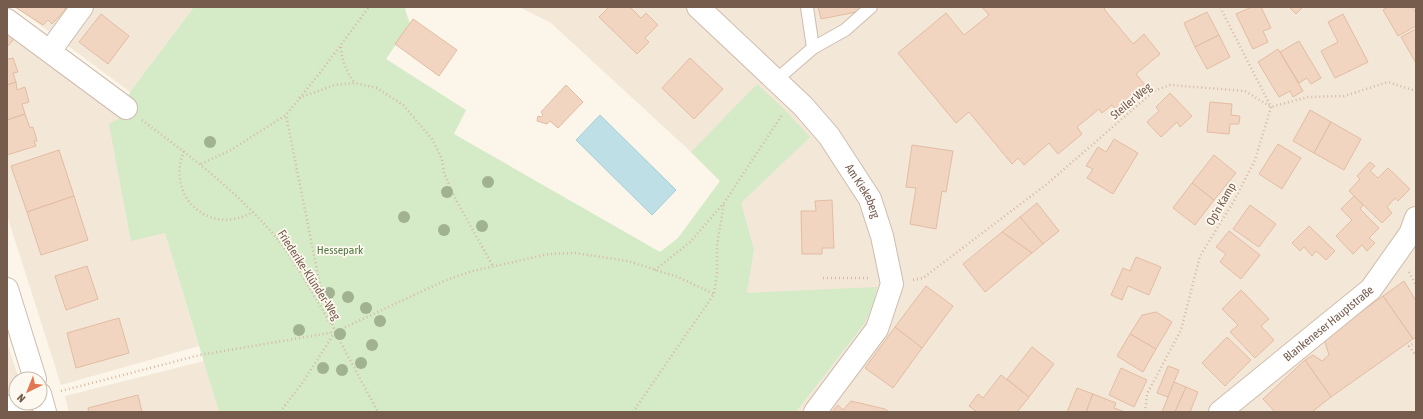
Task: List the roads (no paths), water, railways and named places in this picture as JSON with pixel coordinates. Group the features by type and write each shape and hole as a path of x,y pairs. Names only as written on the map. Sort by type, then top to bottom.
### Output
{"street":[{"path":"50,51 82,7"},
{"name":"Am Kiekeberg","path":"698,7 776,80 829,136 870,199 882,236 892,284 877,330 815,412"},
{"path":"7,20 126,108"},
{"name":"Blankeneser Hauptstraße","path":"1220,412 1372,289 1410,234 1416,218"},
{"path":"7,289 30,371"}],"lane":[{"path":"807,7 813,48"},
{"path":"776,80 813,48 845,30 871,7"}],"water":[{"path":"600,115 676,190 652,215 576,140"}],"park label":[{"name":"Hessepark","path":"340,250"}]}
